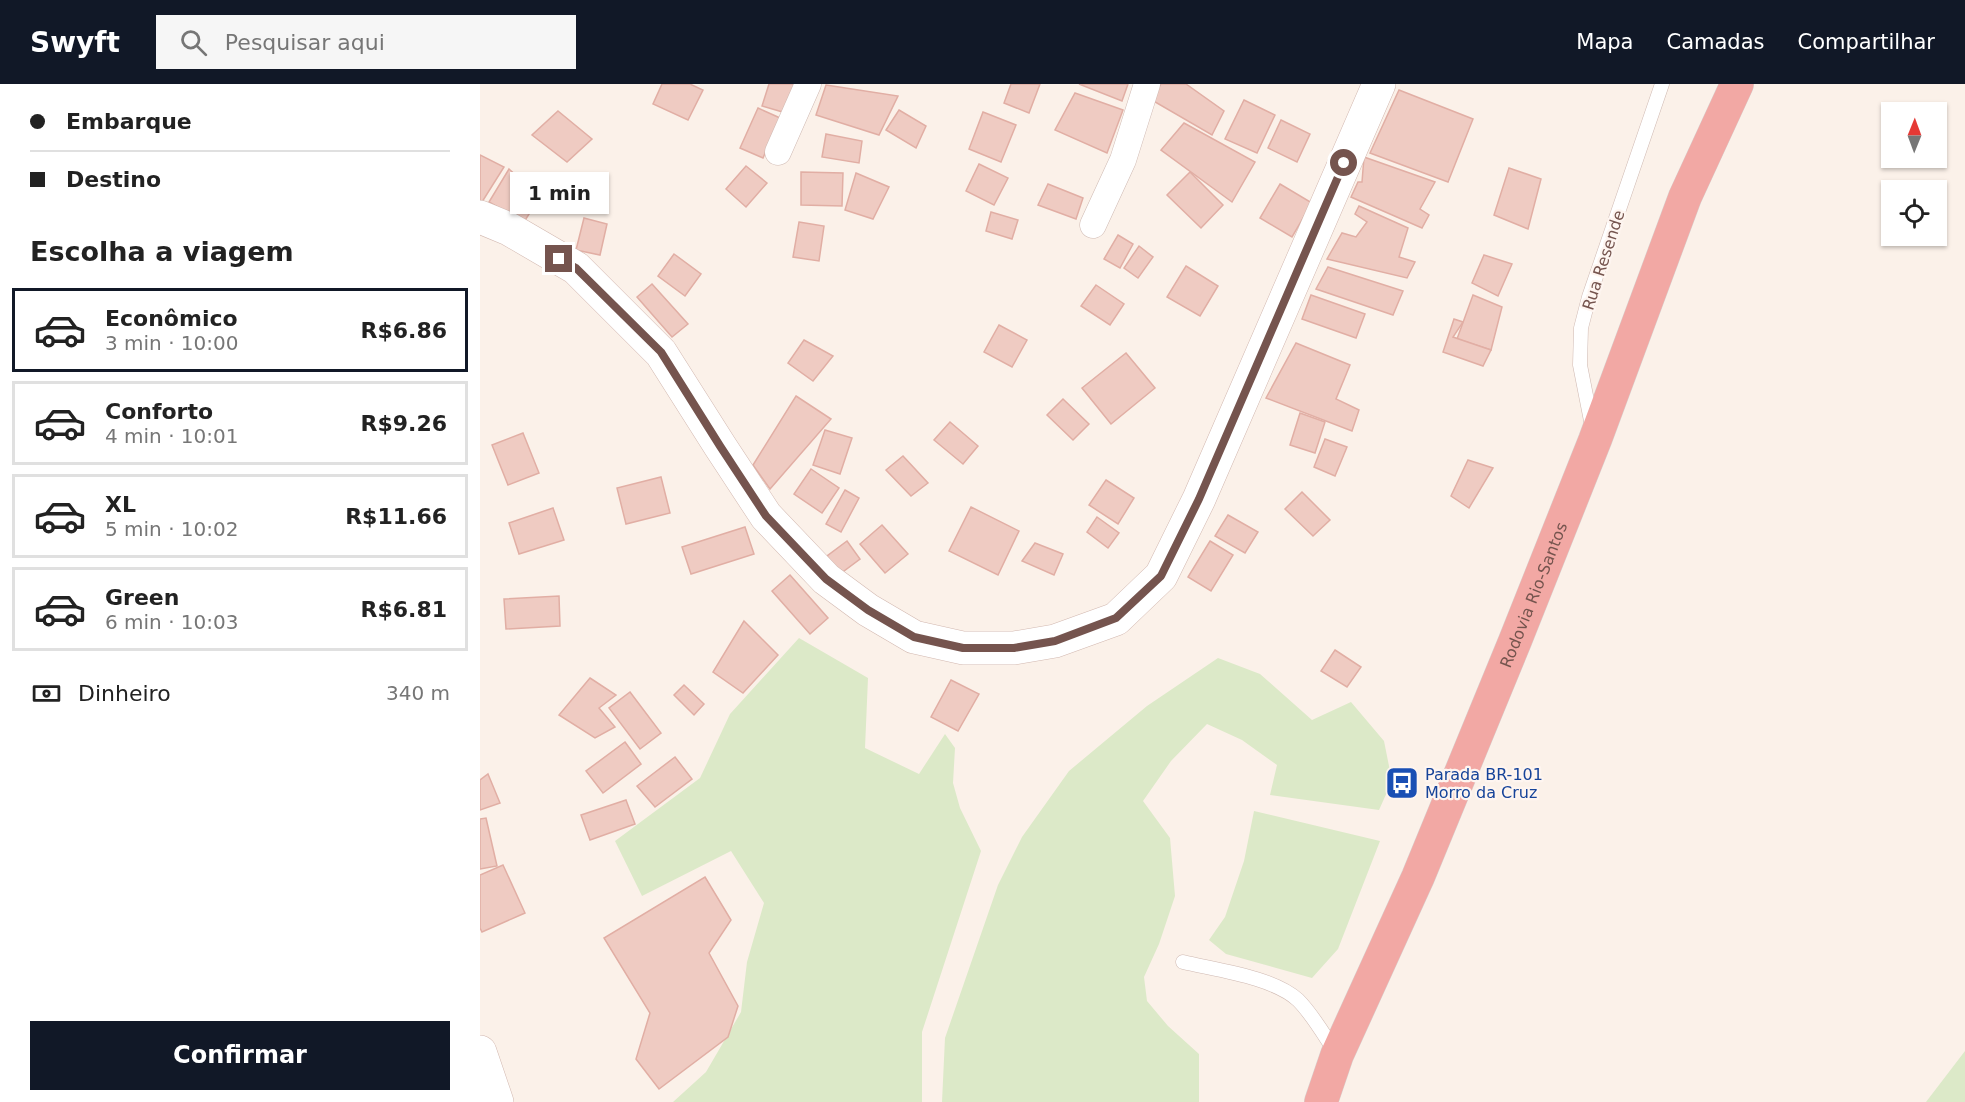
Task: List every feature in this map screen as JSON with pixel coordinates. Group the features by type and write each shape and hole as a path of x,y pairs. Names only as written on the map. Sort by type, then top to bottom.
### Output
{"highway":[{"name":"Rodovia Rio-Santos","path":"1321,1102 1337,1055 1418,876 1515,641 1595,440 1685,197 1737,84"}],"main road":[{"path":"480,217 509,229 576,268 661,352 766,516 826,579 868,610 914,637 963,648 1014,648 1055,641 1116,618 1161,576 1199,499 1379,84"},
{"path":"480,1052 497,1102"}],"street":[{"path":"778,152 808,84"},
{"path":"1093,225 1123,160 1147,84"}],"lane":[{"name":"Rua Resende","path":"1595,440 1580,364 1581,328 1662,84"},
{"path":"1183,962 1276,987 1296,999 1315,1020 1337,1055"}],"green space":[{"path":"799,638 868,678 865,748 919,774 945,734 955,748 953,783 960,808 981,851 922,1032 922,1102 673,1102 706,1072 741,1012 747,962 764,903 731,851 642,896 615,841 700,778 730,714"},
{"path":"1218,658 1260,674 1312,720 1351,702 1384,741 1392,781 1379,810 1270,795 1277,765 1242,740 1207,724 1171,761 1143,801 1170,838 1175,896 1159,944 1144,977 1147,1001 1168,1026 1199,1054 1199,1102 942,1102 945,1038 998,885 1022,837 1069,771 1147,706"},
{"path":"1254,811 1380,841 1338,949 1312,978 1226,954 1209,940 1225,917 1244,861"},
{"path":"1965,1051 1965,1102 1926,1102"}],"building":[{"path":"662,84 690,84 703,90 688,120 653,104"},
{"path":"769,84 795,84 786,113 762,106"},
{"path":"1011,84 1040,84 1029,113 1004,103"},
{"path":"1079,84 1128,84 1122,101"},
{"path":"1161,84 1186,84 1224,111 1212,135 1150,99"},
{"path":"826,85 898,96 879,135 816,115"},
{"path":"1399,90 1473,119 1448,182 1370,153"},
{"path":"1075,93 1123,110 1107,153 1055,130"},
{"path":"1244,100 1275,115 1257,153 1225,139"},
{"path":"758,108 780,118 763,158 740,148"},
{"path":"899,110 926,126 916,148 886,130"},
{"path":"558,111 592,139 567,162 532,135"},
{"path":"983,112 1016,125 1001,162 969,149"},
{"path":"1281,120 1310,134 1297,162 1268,148"},
{"path":"1184,123 1255,162 1232,202 1161,150"},
{"path":"826,134 862,141 859,163 822,157"},
{"path":"480,155 504,167 482,202 480,201"},
{"path":"1364,157 1435,182 1420,209 1429,215 1422,228 1351,197 1358,182 1362,182"},
{"path":"979,164 1008,178 994,205 966,191"},
{"path":"746,166 767,183 746,207 726,189"},
{"path":"1509,168 1541,179 1528,229 1494,215"},
{"path":"509,169 540,197 524,222 489,202"},
{"path":"801,172 843,173 842,206 801,205"},
{"path":"1190,172 1223,205 1201,228 1167,195"},
{"path":"856,173 889,187 873,219 845,210"},
{"path":"1048,184 1083,198 1076,219 1038,205"},
{"path":"1280,184 1312,203 1292,237 1260,218"},
{"path":"1359,206 1408,228 1399,257 1415,262 1407,278 1327,259 1342,233 1356,237 1367,222 1355,214"},
{"path":"991,212 1018,220 1012,239 986,231"},
{"path":"584,218 607,224 600,255 576,250"},
{"path":"799,222 824,226 819,261 793,257"},
{"path":"1118,235 1133,244 1120,268 1104,259"},
{"path":"1139,246 1153,257 1138,278 1124,268"},
{"path":"674,254 701,274 685,296 658,276"},
{"path":"1484,255 1512,264 1498,296 1472,283"},
{"path":"1186,266 1218,286 1200,316 1167,297"},
{"path":"1328,267 1403,291 1393,315 1316,289"},
{"path":"652,284 688,324 672,337 637,297"},
{"path":"1096,285 1124,304 1110,325 1081,306"},
{"path":"1311,295 1365,314 1356,338 1302,319"},
{"path":"1473,295 1502,307 1491,350 1457,339"},
{"path":"1454,319 1463,322 1453,337 1491,350 1483,366 1443,352"},
{"path":"999,325 1027,340 1012,367 984,352"},
{"path":"804,340 833,356 813,381 788,363"},
{"path":"1296,343 1350,365 1336,399 1359,410 1352,431 1266,398"},
{"path":"1126,353 1155,388 1111,424 1082,388"},
{"path":"796,396 831,419 770,489 753,465"},
{"path":"1063,399 1089,424 1073,440 1047,415"},
{"path":"1300,413 1325,422 1315,453 1290,445"},
{"path":"950,422 978,446 963,464 934,440"},
{"path":"825,430 852,438 840,474 813,465"},
{"path":"523,433 539,473 508,485 492,445"},
{"path":"1325,439 1347,447 1335,476 1314,467"},
{"path":"903,456 928,483 911,496 886,470"},
{"path":"1468,460 1493,468 1469,508 1451,496"},
{"path":"811,469 839,488 822,513 794,494"},
{"path":"661,477 670,513 626,524 617,488"},
{"path":"1106,480 1134,498 1118,524 1089,505"},
{"path":"845,490 859,498 841,532 826,524"},
{"path":"1302,492 1330,520 1313,536 1285,509"},
{"path":"971,507 1019,531 998,575 949,551"},
{"path":"553,508 564,540 519,554 509,523"},
{"path":"1228,515 1258,532 1245,553 1215,536"},
{"path":"1097,517 1119,533 1108,548 1087,532"},
{"path":"882,525 908,554 885,573 860,544"},
{"path":"745,527 754,554 691,574 682,547"},
{"path":"847,541 860,559 840,574 827,556"},
{"path":"1210,541 1233,555 1211,591 1188,577"},
{"path":"1035,543 1063,554 1054,575 1022,561"},
{"path":"790,575 828,618 810,634 772,591"},
{"path":"559,596 560,626 506,629 504,599"},
{"path":"744,621 778,655 743,693 713,672"},
{"path":"1335,650 1361,667 1347,687 1321,671"},
{"path":"590,678 616,695 599,708 615,727 595,738 559,715"},
{"path":"951,680 979,694 958,731 931,717"},
{"path":"684,685 704,704 694,715 674,695"},
{"path":"630,692 661,733 640,749 609,708"},
{"path":"625,742 641,764 603,793 586,771"},
{"path":"675,757 692,779 655,807 637,786"},
{"path":"488,774 500,803 480,810 480,780"},
{"path":"626,800 635,824 590,840 581,815"},
{"path":"486,818 497,866 480,869 480,819"},
{"path":"503,865 525,913 482,932 480,928 480,875"},
{"path":"705,877 731,920 709,953 738,1006 728,1037 659,1089 636,1059 650,1013 604,938"}],"place":[{"name":"Parada BR-101 Morro da Cruz","path":"1402,783"}],"route":[{"path":"559,259 576,268 661,352 766,516 826,579 868,610 914,637 963,648 1014,648 1055,641 1116,618 1161,576 1199,499 1344,163"}]}
